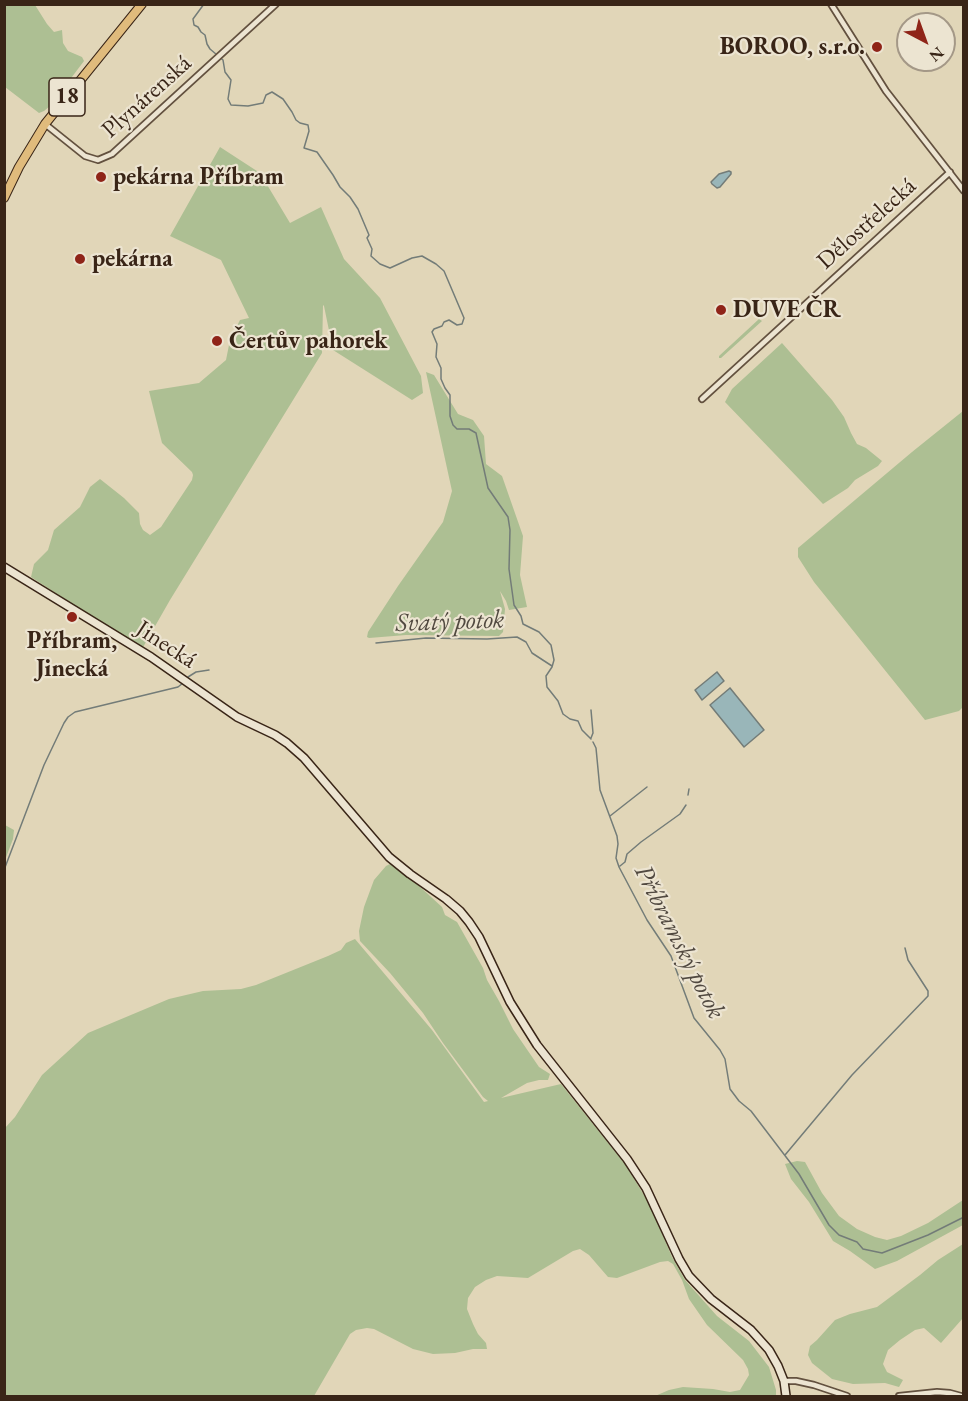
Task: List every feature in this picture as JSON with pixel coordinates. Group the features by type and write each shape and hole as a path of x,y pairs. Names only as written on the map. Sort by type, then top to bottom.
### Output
{"main road":[{"name":"18","path":"4,198 18,167 45,124 142,4"},
{"name":"Jinecká","path":"4,567 151,657 229,712 288,743 304,758 389,857 446,899 470,922 521,1022 627,1159 646,1188 689,1276 711,1299 751,1330 769,1350 784,1381 786,1396"}],"street":[{"name":"Plynárenská","path":"45,124 85,156 98,159 112,154 276,4"},
{"path":"831,4 886,91 963,191"},
{"name":"Dělostřelecká","path":"702,399 950,172"},
{"path":"784,1381 814,1385 847,1396"},
{"path":"899,1396 937,1392 961,1396"}],"green space":[{"path":"4,5 35,5 54,32 62,30 63,43 68,51 82,57 84,61 50,106 39,113 5,87"},
{"path":"220,147 260,173 290,223 321,207 344,259 380,298 421,376 423,393 412,400 333,350 323,305 322,353 142,649 31,577 34,564 48,550 54,530 80,507 90,487 100,479 139,513 143,530 150,535 161,527 192,480 192,472 162,443 149,391 199,383 226,360 230,340 240,320 249,318 221,260 170,236"},
{"path":"759,319 762,321 719,358 719,356"},
{"path":"782,343 832,400 844,417 857,444 882,461 823,504 725,402 732,389"},
{"path":"426,372 434,375 458,414 473,420 484,436 486,464 502,476 523,536 520,575 527,607 509,610 500,591 505,609 503,632 499,636 367,637 398,586 443,522 452,491"},
{"path":"963,411 963,707 959,711 925,720 814,582 798,557 798,548"},
{"path":"5,825 14,830 5,860"},
{"path":"390,864 442,907 445,915 457,922 513,1029 539,1067 550,1074 548,1080 527,1083 501,1098 561,1084 625,1164 650,1205 672,1257 685,1280 717,1316 749,1341 769,1367 776,1396 655,1396 683,1387 730,1392 740,1390 749,1375 748,1369 743,1360 707,1325 689,1299 673,1264 668,1261 660,1262 617,1278 608,1277 589,1255 580,1249 528,1278 497,1276 475,1287 468,1298 467,1309 487,1349 433,1354 413,1349 374,1329 356,1330 350,1334 314,1396 5,1396 5,1128 15,1117 42,1075 88,1033 169,999 203,991 241,989 256,985 341,950 346,943 355,939 432,1030 484,1102 488,1101 423,1013 360,941 359,931 364,907 374,880"},
{"path":"805,1162 822,1193 839,1216 857,1229 875,1237 887,1240 901,1236 928,1223 963,1200 963,1225 897,1261 875,1269 833,1241 809,1202 791,1179 785,1164"},
{"path":"963,1244 963,1318 941,1343 924,1328 915,1330 888,1350 883,1364 887,1372 903,1380 899,1387 885,1383 853,1384 832,1379 812,1363 808,1355 810,1346 835,1320 877,1307 938,1260"}],"water":[{"path":"729,171 731,174 720,187 717,188 712,184 711,182 719,174"},
{"path":"717,672 724,681 702,700 695,690"},
{"path":"730,688 764,730 744,747 710,705"}],"waterway":[{"name":"Příbramský potok","path":"204,4 193,19 194,25 205,35 210,49 223,60 225,72 231,80 228,99 231,105 248,106 263,103 266,95 272,92 283,99 296,120 308,125 309,131 304,148 317,152 358,209 369,235 367,238 372,249 371,256 380,264 390,268 422,256 444,271 464,318 462,324 457,325 449,320 432,332 437,344 436,357 441,368 441,379 450,395 450,416 457,429 469,429 476,433 488,488 508,517 509,569 514,605 523,624 539,632 551,645 554,660 546,676 547,687 558,701 563,714 578,721 582,730 591,739"},
{"name":"Svatý potok","path":"376,643 426,638 517,637 526,642 532,653 552,666"},
{"name":"Svatý potok","path":"188,677 196,672 209,670"},
{"name":"Svatý potok","path":"4,870 44,765 68,717 75,712 178,687 183,683"},
{"path":"591,710 593,733 591,738"},
{"name":"Příbramský potok","path":"593,742 596,748 600,790 617,836 616,858 619,867 647,920 671,956 694,1018 725,1059 730,1089 751,1111 799,1174 829,1225 839,1235 857,1242 863,1249 882,1253 928,1235 964,1217"},
{"path":"610,816 647,787"},
{"path":"688,795 689,789"},
{"path":"620,866 625,862 627,854 680,814 686,805"},
{"path":"785,1155 852,1075 928,996 928,991 908,960 905,948"}],"place":[{"name":"BOROO, s.r.o.","path":"877,47"},
{"name":"pekárna Příbram","path":"101,177"},
{"name":"pekárna","path":"80,259"},
{"name":"DUVE ČR","path":"721,310"},
{"name":"Čertův pahorek","path":"217,341"},
{"name":"Příbram, Jinecká","path":"72,617"}]}
